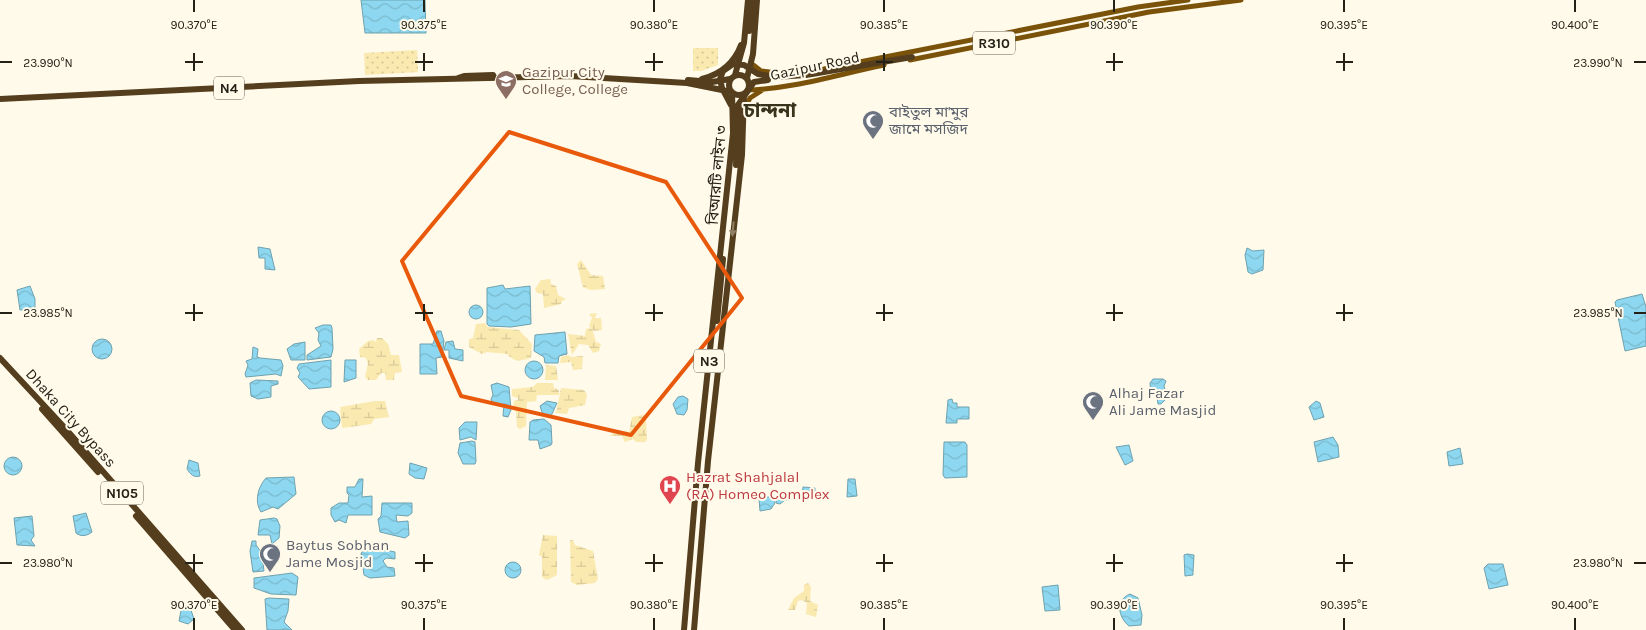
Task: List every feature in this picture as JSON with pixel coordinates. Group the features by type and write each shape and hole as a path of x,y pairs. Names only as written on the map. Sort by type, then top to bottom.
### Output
{"highway":[{"name":"N3","path":"684,630 694,503 733,133 732,92 729,85 741,58 748,0"},
{"path":"733,64 738,62 747,42 753,0"},
{"name":"N3","path":"694,630 708,461 742,155 745,92 749,84 747,78 752,64 757,0"},
{"name":"N3","path":"698,80 718,74 732,61 739,49 746,28"},
{"name":"বিআরটি লাইন ৩","path":"737,191 738,105 752,85 761,80 806,78 911,55"},
{"name":"বিআরটি লাইন ৩","path":"724,245 735,129 732,106 722,88 720,79 723,70 733,64 744,65 758,74 767,77 806,75 839,70"},
{"name":"N4","path":"0,99 359,81 458,78 464,76 583,72 712,82 733,77"},
{"path":"733,77 741,75 747,78"},
{"name":"N4","path":"458,78 463,80 607,77 687,83 732,92"},
{"path":"732,92 738,95 745,92"},
{"path":"719,258 724,245"},
{"path":"688,630 696,517 724,245"},
{"name":"Dhaka City Bypass","path":"0,358 64,427 242,630"},
{"path":"0,364 73,444 235,630"}],"main road":[{"name":"Gazipur Road","path":"752,64 758,70 770,73 809,72 911,55 1138,7 1188,0"},
{"name":"বিআরটি লাইন ৩","path":"911,55 1100,18 1214,0"},
{"name":"Gazipur Road","path":"745,92 764,90 1149,12 1241,0"},
{"path":"747,78 770,73"},
{"path":"743,116 747,102 764,90"}],"highlighted area":[{"path":"509,132 666,182 742,298 631,435 461,396 402,261"}],"green space":[{"path":"693,48 718,48 718,65 701,71 693,71"},
{"path":"417,50 418,72 365,75 364,53"},
{"path":"581,260 591,275 603,276 605,289 590,290 583,287 577,264"},
{"path":"550,279 551,284 556,286 558,295 566,299 561,304 544,308 543,294 537,293 535,289 541,280"},
{"path":"597,313 595,318 601,318 602,330 594,331 589,326 592,318 589,314"},
{"path":"485,323 488,327 519,330 532,344 531,358 518,360 513,359 507,354 487,352 482,354 469,347 469,339 473,338 476,324"},
{"path":"592,328 596,342 601,344 599,351 593,353 588,345 579,344 572,355 568,334 585,336 586,329"},
{"path":"377,338 382,338 388,344 391,355 399,355 402,372 395,373 394,380 386,380 385,373 381,373 376,380 368,380 365,377 368,364 366,358 360,357 359,349 368,341 373,340 376,342"},
{"path":"568,355 571,357 583,356 582,369 573,370 571,362 560,363 561,357"},
{"path":"546,365 556,366 558,380 545,380"},
{"path":"537,383 553,383 554,388 559,390 559,395 537,395 536,401 527,402 526,426 520,429 517,427 516,412 513,409 514,401 518,400 518,398 512,396 512,389 533,387"},
{"path":"561,388 584,390 587,395 585,405 569,408 567,414 556,413"},
{"path":"385,401 389,417 374,419 371,424 342,428 340,407"},
{"path":"643,415 646,418 647,440 645,442 636,442 633,439 625,442 622,436 610,436 616,430 629,432 632,417"},
{"path":"543,535 557,536 557,575 547,580 542,577 542,557 539,555"},
{"path":"570,540 573,540 575,545 593,551 598,579 595,583 577,585 571,582"},
{"path":"808,583 811,587 810,601 818,605 816,617 806,614 807,603 802,600 798,601 795,610 788,610 794,598 804,591 804,585"}],"water":[{"path":"361,0 425,0 426,33 365,33"},
{"path":"258,247 270,249 275,270 265,269 265,258 259,258"},
{"path":"1247,248 1253,251 1264,250 1263,270 1252,274 1248,272 1245,255"},
{"path":"503,285 505,289 530,286 531,324 511,327 489,326 487,324 487,288"},
{"path":"30,286 35,299 35,309 20,310 17,290"},
{"path":"1642,294 1646,307 1646,346 1625,351 1615,302"},
{"path":"473,305 479,305 483,312 479,319 473,319 469,315 469,309"},
{"path":"331,325 332,328 333,349 331,357 307,360 307,355 321,346 318,340 319,333 315,328"},
{"path":"437,331 441,331 444,341 442,357 436,358 437,374 420,374 420,344 433,344"},
{"path":"565,332 567,354 559,356 558,363 545,363 544,357 534,351 535,335"},
{"path":"98,339 106,339 112,345 112,353 106,359 98,359 92,353 92,345"},
{"path":"453,341 455,349 463,350 463,361 449,358 449,350 444,350 446,342"},
{"path":"305,342 305,360 291,360 287,349 294,344"},
{"path":"253,347 258,349 257,357 281,360 283,366 281,376 276,374 246,377 248,365 246,361 252,359"},
{"path":"331,360 331,387 309,389 298,377 300,373 297,368 299,364"},
{"path":"345,360 356,360 356,378 344,382"},
{"path":"534,361 540,364 543,370 540,376 534,379 528,376 525,370 528,364"},
{"path":"1153,379 1163,379 1166,381 1164,386 1167,398 1161,404 1158,404 1157,397 1151,394 1150,383"},
{"path":"256,380 278,381 278,384 271,386 271,397 258,399 251,396 250,383"},
{"path":"497,383 509,387 511,410 508,417 503,416 504,405 493,404 491,399 493,395 491,385"},
{"path":"683,396 688,399 687,410 684,415 677,414 673,404 678,397"},
{"path":"952,399 953,403 957,403 957,407 969,407 969,419 957,419 957,423 946,423 948,400"},
{"path":"547,401 557,403 551,416 543,415 540,406"},
{"path":"1316,401 1320,403 1324,417 1314,420 1309,407"},
{"path":"327,411 335,411 340,416 338,427 327,429 322,424 322,416"},
{"path":"544,419 551,425 552,443 540,449 538,440 529,440 530,422"},
{"path":"465,422 477,422 476,440 471,437 460,440 459,428"},
{"path":"1333,437 1338,445 1339,457 1318,462 1314,442"},
{"path":"475,442 475,464 463,464 458,453 460,443"},
{"path":"944,442 965,442 967,445 967,477 945,478 943,475"},
{"path":"1129,445 1133,461 1125,465 1116,447"},
{"path":"1460,448 1463,464 1449,466 1447,452"},
{"path":"9,457 17,457 22,462 20,473 9,475 4,470 4,462"},
{"path":"189,460 198,463 200,476 194,476 188,471"},
{"path":"410,463 427,468 424,479 415,478 409,474"},
{"path":"294,477 296,494 278,509 273,507 261,512 257,499 266,478"},
{"path":"359,479 363,479 362,497 372,496 372,515 348,515 346,523 339,520 335,522 331,515 331,508 339,503 348,503 347,487 355,487"},
{"path":"848,479 855,479 857,496 847,497"},
{"path":"803,487 815,488 815,494 811,498 785,500 780,504 776,503 778,494 802,495"},
{"path":"761,497 774,497 775,503 771,509 760,511 759,499"},
{"path":"382,503 412,503 412,513 408,516 396,515 397,522 408,521 409,535 405,538 380,532 378,519 381,516"},
{"path":"86,513 92,532 80,535 76,533 73,516"},
{"path":"32,516 34,536 31,540 35,546 17,545 14,518"},
{"path":"277,519 280,526 279,538 272,544 270,535 258,535 260,520"},
{"path":"252,541 256,541 256,545 261,552 265,552 264,558 277,557 278,562 263,563 264,571 253,572 250,551"},
{"path":"370,547 395,552 395,559 386,558 383,561 387,567 394,568 395,576 370,578 364,575 361,553"},
{"path":"1184,555 1194,555 1193,575 1185,576"},
{"path":"510,562 516,562 521,567 519,576 510,578 505,573 505,567"},
{"path":"1488,564 1503,564 1508,585 1489,589 1484,568"},
{"path":"292,573 298,577 296,595 271,594 254,588 254,578"},
{"path":"1058,585 1060,610 1045,611 1042,587"},
{"path":"1130,594 1138,598 1142,615 1141,625 1129,626 1122,618 1120,604"},
{"path":"265,599 289,599 288,611 284,622 292,630 267,630"},
{"path":"182,605 190,607 194,619 188,624 179,621"}],"place":[{"name":"Gazipur City College, College","path":"506,100"},
{"name":"বাইতুল মা'মুর জামে মসজিদ","path":"873,140"},
{"name":"Alhaj Fazar Ali Jame Masjid","path":"1093,421"},
{"name":"Hazrat Shahjalal (RA) Homeo Complex","path":"670,505"},
{"name":"Baytus Sobhan Jame Mosjid","path":"270,573"}],"district":[{"name":"চান্দনা","path":"770,110"}]}
